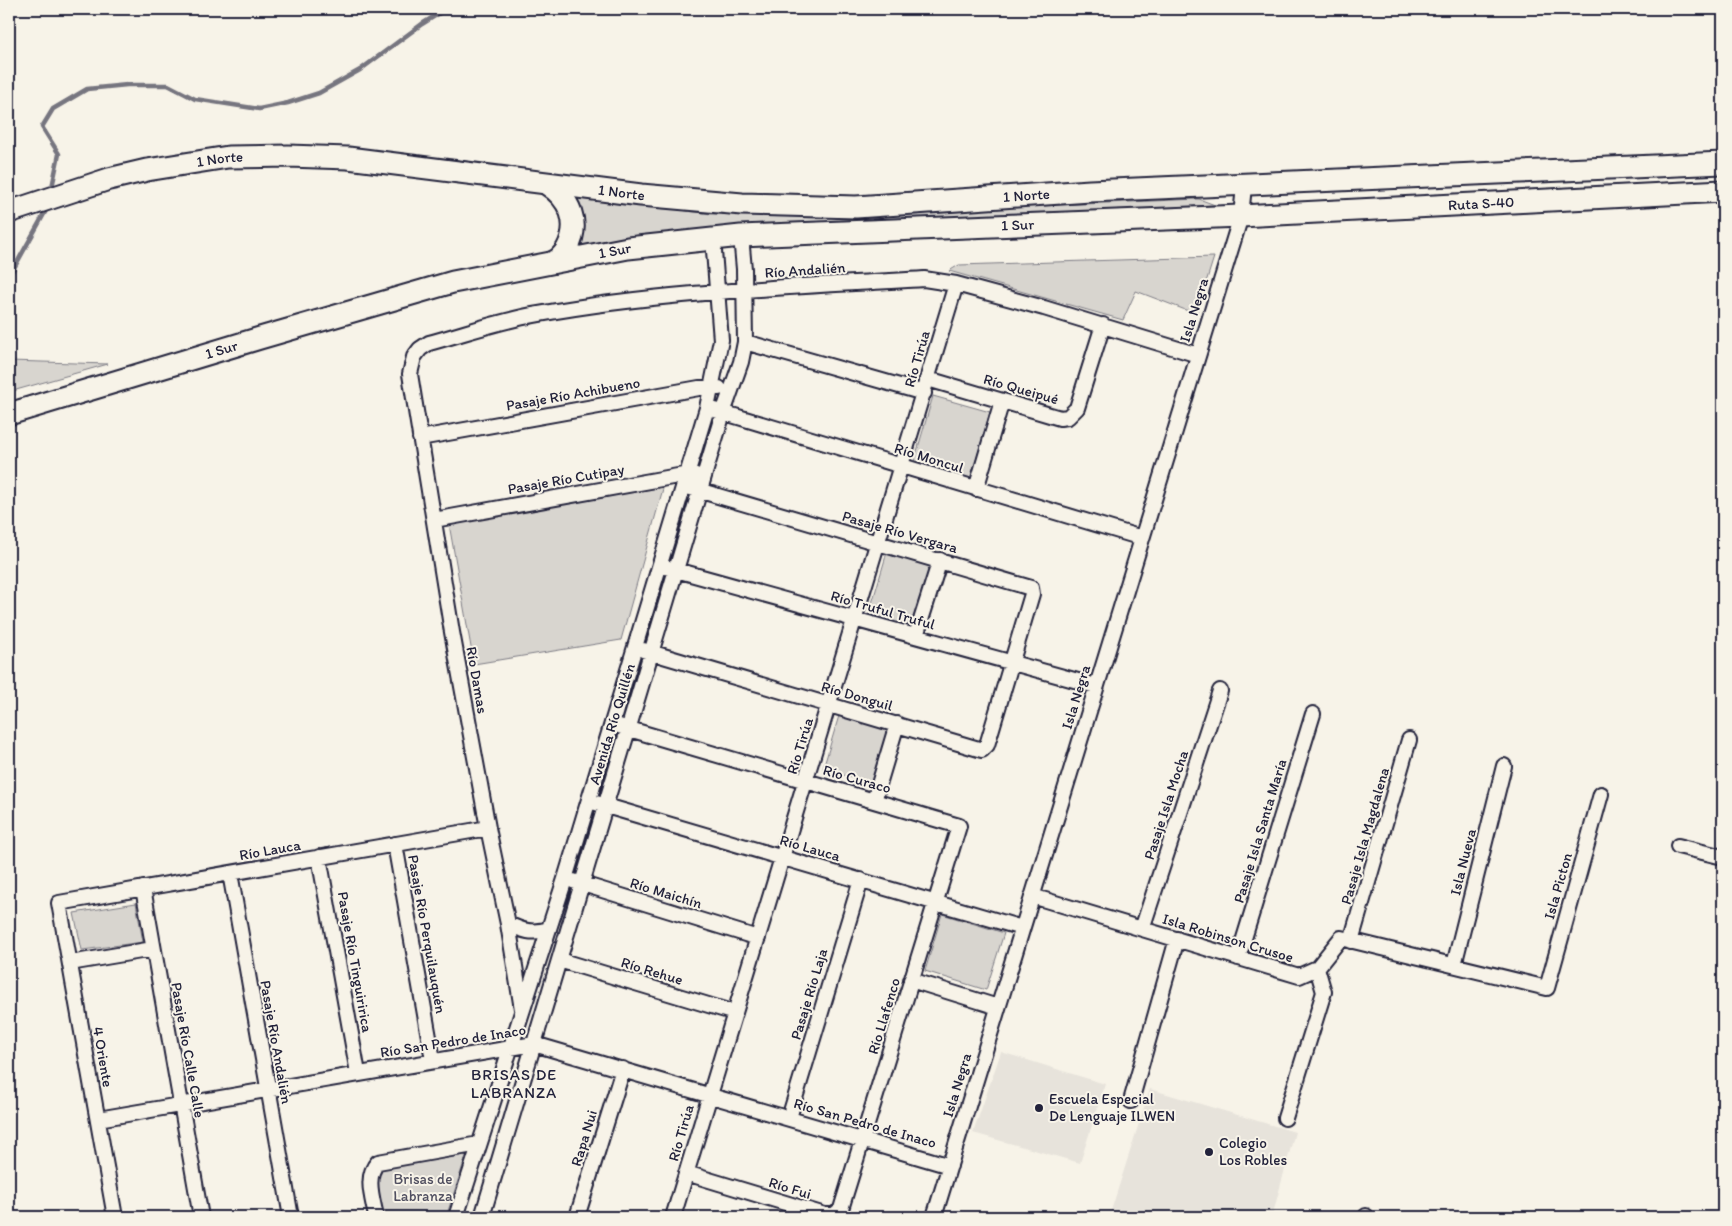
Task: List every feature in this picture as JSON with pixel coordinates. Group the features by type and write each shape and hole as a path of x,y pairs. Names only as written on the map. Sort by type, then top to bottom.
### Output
{"main road":[{"name":"1 Norte","path":"9,212 109,179 185,163 228,158 288,156 348,158 547,184 734,203 856,207 1090,191 1244,186"},
{"name":"Ruta S-40","path":"1244,186 1723,164"},
{"path":"547,184 565,199 574,224 573,234 565,253 558,260 552,262"},
{"name":"Ruta S-40","path":"1241,216 1723,191"},
{"name":"1 Sur","path":"9,414 454,282 628,248 741,236 1241,216"}],"street":[{"name":"Isla Negra","path":"934,1217 1241,216 1244,186"},
{"name":"Avenida Río Quillén","path":"482,1217 745,342 745,290 741,236"},
{"name":"Avenida Río Quillén","path":"456,1217 565,879 634,648 687,480 707,408 721,340 713,238"},
{"name":"Río Andalién","path":"414,357 420,349 429,343 538,314 718,292 924,279 956,284 1103,325 1198,355"},
{"name":"Río Tirúa","path":"673,1217 956,284"},
{"name":"Río Queipué","path":"928,380 1060,418 1068,417 1077,408 1103,325"},
{"path":"745,342 924,393"},
{"name":"Río Damas","path":"414,357 410,374 420,438 488,828 508,924 522,1008"},
{"name":"Pasaje Río Achibueno","path":"420,438 712,387 732,390"},
{"path":"976,488 1002,401"},
{"name":"Río Moncul","path":"707,408 1142,538"},
{"name":"Pasaje Río Vergara","path":"687,480 879,542 1031,588 1032,594 1012,664"},
{"name":"Pasaje Río Cutipay","path":"434,520 687,480"},
{"path":"916,636 940,560"},
{"name":"Río Truful Truful","path":"661,566 1096,686"},
{"name":"Río Donguil","path":"634,648 982,750 987,745 1012,664"},
{"name":"Pasaje Isla Mocha","path":"1142,929 1220,691"},
{"name":"Pasaje Isla Santa María","path":"1238,958 1313,714"},
{"name":"Río Curaco","path":"611,724 959,826 936,902"},
{"path":"874,801 897,724"},
{"name":"Pasaje Isla Magdalena","path":"1351,941 1409,740"},
{"name":"Isla Nueva","path":"1454,965 1504,766"},
{"name":"Isla Picton","path":"1454,965 1547,988 1602,794"},
{"name":"Río Lauca","path":"588,801 1022,928"},
{"name":"Río Lauca","path":"59,904 488,828"},
{"name":"Pasaje Río Perquilauquén","path":"395,844 433,1060"},
{"path":"1678,846 1723,857"},
{"name":"Pasaje Río Tinguiririca","path":"319,858 358,1073"},
{"name":"Pasaje Río Andalién","path":"230,873 291,1217"},
{"name":"Río Maichín","path":"565,879 758,938"},
{"name":"Pasaje Río Laja","path":"789,1118 861,880"},
{"name":"Pasaje Río Calle Calle","path":"143,888 201,1217"},
{"name":"Isla Robinson Crusoe","path":"1032,896 1299,976 1318,968"},
{"name":"Río Llafenco","path":"862,1138 936,902"},
{"name":"4 Oriente","path":"59,904 115,1217"},
{"path":"508,924 524,932 537,933 549,929"},
{"path":"1286,1118 1324,992 1318,968 1341,938 1454,965"},
{"path":"1131,1101 1177,939"},
{"path":"70,963 154,948"},
{"name":"Río Rehue","path":"559,960 735,1013"},
{"path":"912,980 998,1007"},
{"name":"Río San Pedro de Inaco","path":"98,1119 511,1046 534,1044 862,1138 950,1166"},
{"name":"Rapa Nui","path":"576,1217 623,1069"},
{"name":"Río Fui","path":"686,1173 829,1216 841,1209 862,1138"},
{"path":"376,1217 370,1172 378,1162 479,1144"}],"shaded area":[{"name":"Escuela Especial De Lenguaje ILWEN","path":"1001,1052 1105,1084 1080,1163 973,1133"},
{"name":"Colegio Los Robles","path":"1150,1089 1295,1132 1272,1217 1109,1217"}],"green space":[{"path":"574,196 711,214 806,216 1199,199 1215,205 785,229 578,250"},
{"path":"1214,257 1196,314 1136,291 1123,320 949,271 959,265"},
{"path":"9,361 108,364 9,392"},
{"path":"933,396 990,412 970,481 913,465"},
{"path":"664,485 621,640 474,664 449,524"},
{"path":"888,549 932,562 910,627 868,617"},
{"path":"841,709 889,724 871,783 823,769"},
{"path":"136,903 143,942 82,950 74,913"},
{"path":"942,914 1004,933 986,990 925,971"},
{"name":"Brisas de Labranza","path":"467,1153 446,1217 380,1217 374,1183 382,1167"}],"waterway":[{"path":"51,192 59,154 42,127 53,109 87,89 127,85 168,85 195,99 259,109 288,103 319,93 360,70 422,24 446,9"},
{"path":"9,277 48,207"}],"place":[{"name":"Escuela Especial De Lenguaje ILWEN","path":"1039,1108"},
{"name":"Colegio Los Robles","path":"1209,1152"}],"district":[{"name":"BRISAS DE LABRANZA","path":"514,1083"}]}
